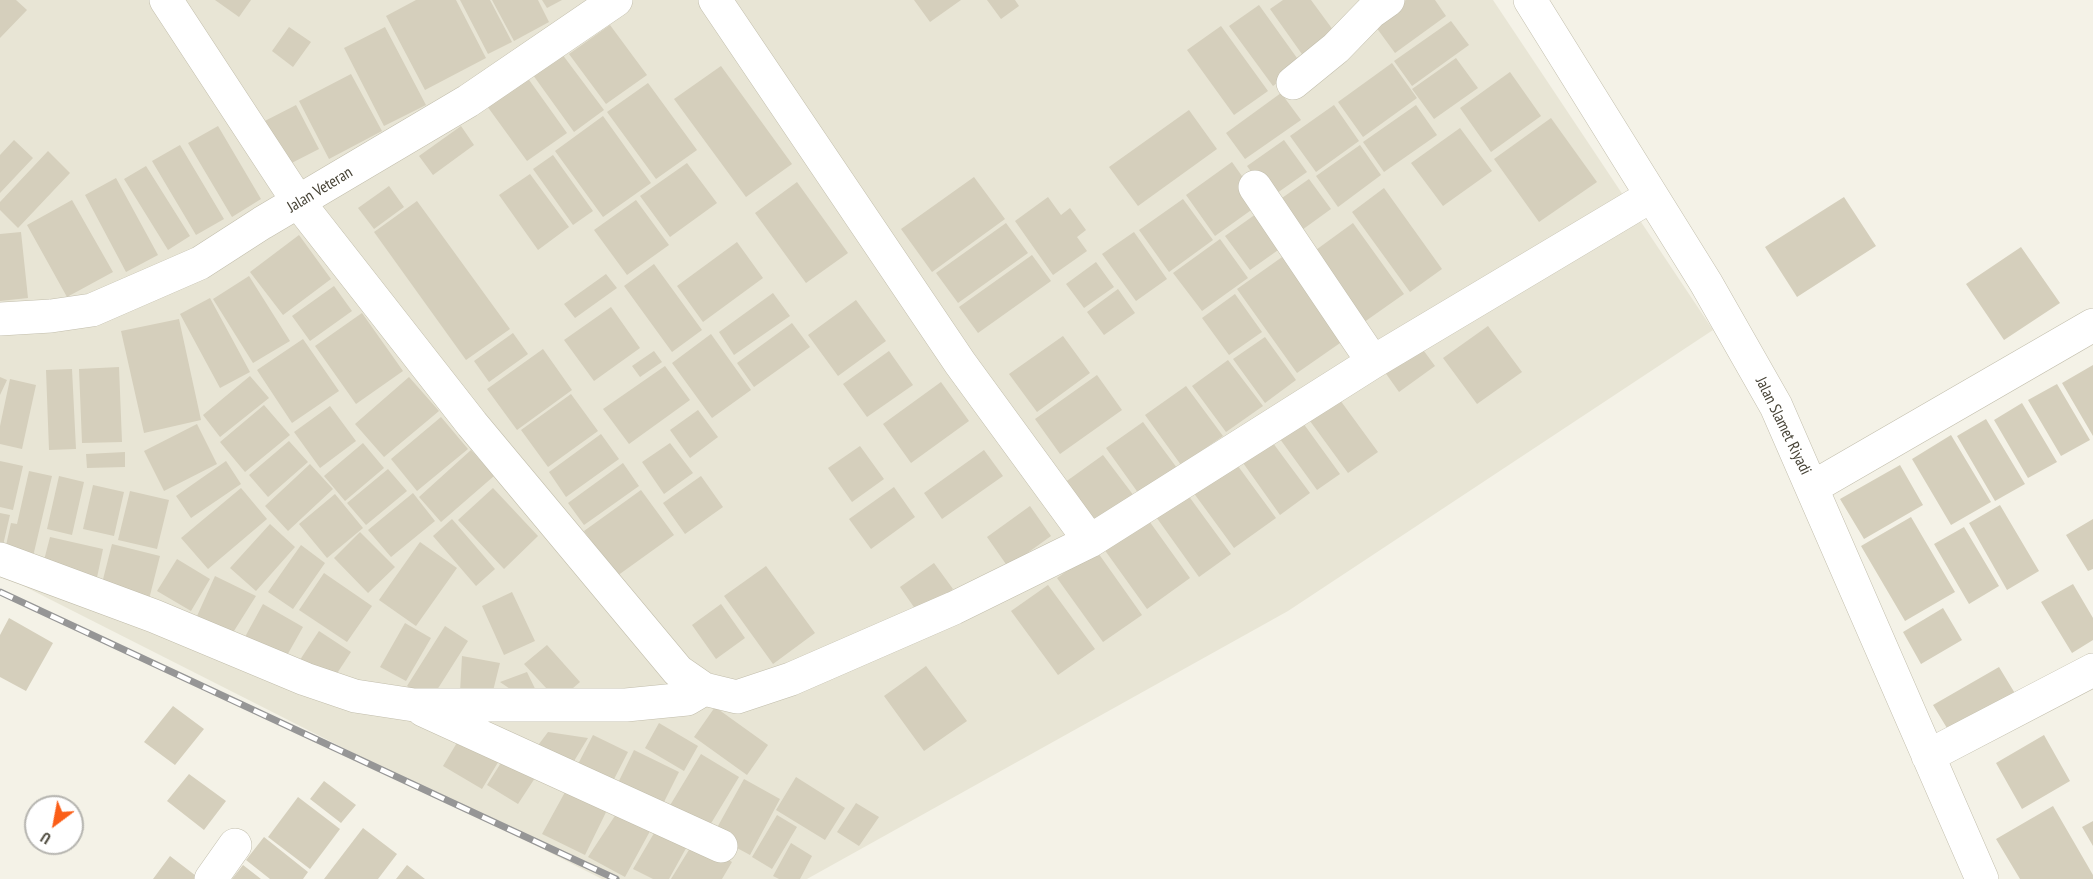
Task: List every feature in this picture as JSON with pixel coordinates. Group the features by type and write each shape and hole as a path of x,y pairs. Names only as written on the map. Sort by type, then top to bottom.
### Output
{"street":[{"path":"166,0 299,203 472,424 678,671 704,688 737,697 791,679 954,608 1090,541 1374,362 1652,196"},
{"name":"Jalan Veteran","path":"0,319 51,316 92,310 200,263 262,223 468,101 616,0"},
{"path":"715,0 960,363 1090,541"},
{"path":"1293,83 1341,44 1371,12 1388,0"},
{"name":"Jalan Slamet Riyadi","path":"1530,0 1706,283 1776,406 1982,879"},
{"path":"1255,187 1374,362"},
{"path":"1813,487 2093,325"},
{"path":"0,559 154,616 304,680 355,696 414,705 626,705 687,699 704,688"},
{"path":"1928,756 2093,670"},
{"path":"414,705 721,846"},
{"path":"211,879 235,845"}],"shaded area":[{"path":"0,0 1493,0 1713,330 1288,611 807,879 602,879 0,574"}],"building":[{"path":"0,0 16,0 27,10 0,38"},
{"path":"215,0 251,0 239,17"},
{"path":"416,0 456,0 486,58 425,90 386,16"},
{"path":"460,0 490,0 512,42 488,54"},
{"path":"492,0 538,0 549,22 514,41"},
{"path":"542,0 562,0 547,8"},
{"path":"914,0 961,0 930,22"},
{"path":"987,0 1015,0 1019,6 1001,19"},
{"path":"1283,0 1311,0 1336,34 1304,57 1270,9"},
{"path":"1406,0 1435,0 1446,16 1395,53 1373,23"},
{"path":"1259,5 1302,65 1273,86 1229,26"},
{"path":"1451,21 1469,45 1412,86 1394,61"},
{"path":"610,25 647,75 606,104 569,54"},
{"path":"1221,26 1268,91 1234,115 1187,50"},
{"path":"289,27 311,42 293,67 272,51"},
{"path":"385,27 426,105 384,126 344,48"},
{"path":"562,54 604,110 574,132 533,75"},
{"path":"1456,58 1478,88 1434,119 1412,89"},
{"path":"1392,63 1417,98 1363,137 1338,102"},
{"path":"721,66 792,164 746,197 674,99"},
{"path":"1510,72 1541,116 1491,152 1460,108"},
{"path":"351,74 382,131 329,159 299,101"},
{"path":"527,77 567,133 527,161 487,106"},
{"path":"648,83 697,150 656,179 607,112"},
{"path":"1281,93 1301,120 1245,159 1226,133"},
{"path":"296,105 319,149 278,170 255,126"},
{"path":"1334,105 1359,141 1316,172 1290,136"},
{"path":"1416,105 1437,135 1384,172 1363,142"},
{"path":"1189,110 1217,149 1138,206 1109,167"},
{"path":"603,116 651,183 603,217 555,151"},
{"path":"1551,118 1597,182 1539,222 1494,159"},
{"path":"218,126 261,199 232,217 188,143"},
{"path":"461,126 474,145 433,175 419,156"},
{"path":"1460,128 1492,171 1443,206 1411,163"},
{"path":"14,140 33,158 0,193 0,155"},
{"path":"1284,140 1307,172 1270,198 1247,166"},
{"path":"180,145 224,219 196,235 152,161"},
{"path":"1360,145 1381,175 1338,207 1316,176"},
{"path":"48,151 70,173 18,228 0,210 0,202"},
{"path":"553,155 593,211 573,225 533,169"},
{"path":"1232,162 1261,203 1215,236 1186,195"},
{"path":"687,163 717,203 670,237 640,196"},
{"path":"146,166 190,236 168,250 124,179"},
{"path":"530,174 569,227 538,250 499,195"},
{"path":"974,177 1005,219 932,272 901,229"},
{"path":"116,178 158,255 126,272 85,195"},
{"path":"1309,179 1331,209 1295,235 1272,205"},
{"path":"797,182 848,253 806,283 755,213"},
{"path":"389,186 404,207 374,229 358,208"},
{"path":"1384,188 1442,269 1410,292 1352,212"},
{"path":"1048,197 1061,215 1070,208 1086,230 1077,237 1087,251 1053,275 1015,221"},
{"path":"1844,197 1876,246 1797,297 1765,247"},
{"path":"1183,199 1213,240 1169,272 1139,230"},
{"path":"72,200 113,272 67,297 27,225"},
{"path":"636,200 669,245 627,275 594,230"},
{"path":"417,201 510,329 466,360 374,232"},
{"path":"1263,209 1288,243 1250,270 1225,236"},
{"path":"1006,223 1028,253 958,303 936,273"},
{"path":"1353,223 1404,294 1360,325 1309,255"},
{"path":"21,232 28,298 0,301 0,234"},
{"path":"1134,232 1167,279 1136,301 1102,254"},
{"path":"299,235 331,279 283,315 250,272"},
{"path":"1220,239 1248,278 1202,311 1173,273"},
{"path":"737,242 763,278 703,322 677,286"},
{"path":"2021,247 2060,303 2004,340 1966,284"},
{"path":"1292,250 1353,334 1297,373 1237,289"},
{"path":"1032,255 1051,281 978,333 959,307"},
{"path":"1096,262 1114,287 1084,308 1066,284"},
{"path":"654,264 702,330 672,352 624,286"},
{"path":"606,274 617,288 575,318 564,304"},
{"path":"249,276 290,341 253,363 213,299"},
{"path":"334,286 352,311 310,341 292,316"},
{"path":"1118,289 1135,313 1104,335 1087,312"},
{"path":"773,293 790,316 734,355 719,332"},
{"path":"1235,294 1262,332 1229,355 1202,318"},
{"path":"210,298 250,372 220,388 180,314"},
{"path":"856,300 886,341 838,376 808,335"},
{"path":"611,307 640,348 594,381 564,340"},
{"path":"362,313 403,371 356,404 315,346"},
{"path":"179,319 201,420 144,433 121,331"},
{"path":"792,323 810,347 754,387 737,363"},
{"path":"1488,326 1522,372 1477,404 1443,358"},
{"path":"513,333 528,354 489,382 474,361"},
{"path":"711,334 751,390 712,418 672,363"},
{"path":"1063,336 1090,373 1037,412 1009,374"},
{"path":"1265,337 1296,380 1265,403 1233,359"},
{"path":"303,339 339,391 292,423 257,370"},
{"path":"1418,343 1435,366 1399,392 1382,368"},
{"path":"543,349 572,390 517,430 487,389"},
{"path":"654,351 662,362 640,377 632,366"},
{"path":"889,351 913,385 867,417 843,384"},
{"path":"1228,360 1263,406 1226,432 1192,386"},
{"path":"2093,365 2093,436 2062,383"},
{"path":"665,366 690,400 629,444 603,409"},
{"path":"119,367 122,442 82,443 79,369"},
{"path":"72,369 76,449 49,450 46,370"},
{"path":"1097,375 1122,410 1060,454 1035,419"},
{"path":"250,376 269,398 220,437 203,415"},
{"path":"0,377 7,380 0,395"},
{"path":"409,377 439,411 384,457 355,424"},
{"path":"10,379 36,385 22,449 0,444 0,426"},
{"path":"941,382 969,421 911,463 883,424"},
{"path":"2057,384 2090,440 2061,456 2028,400"},
{"path":"1186,386 1223,436 1181,465 1145,415"},
{"path":"571,394 598,431 548,467 521,430"},
{"path":"1340,400 1378,452 1348,473 1310,421"},
{"path":"2022,403 2057,462 2028,478 1994,420"},
{"path":"264,405 290,435 245,472 220,442"},
{"path":"330,406 356,441 320,468 294,432"},
{"path":"698,410 718,437 690,458 670,430"},
{"path":"441,417 468,449 417,491 391,459"},
{"path":"1986,419 2025,484 1995,501 1957,436"},
{"path":"1143,422 1177,468 1139,494 1106,448"},
{"path":"1303,423 1340,474 1317,490 1280,439"},
{"path":"197,424 217,464 164,491 144,451"},
{"path":"601,434 619,459 566,497 549,472"},
{"path":"1951,435 1991,502 1951,525 1912,459"},
{"path":"1270,439 1310,493 1280,515 1241,460"},
{"path":"289,441 308,462 268,497 249,475"},
{"path":"363,443 384,468 345,501 324,476"},
{"path":"670,443 693,473 664,494 642,462"},
{"path":"860,446 884,479 852,502 828,468"},
{"path":"471,450 494,476 441,522 419,497"},
{"path":"984,450 1003,476 942,519 924,493"},
{"path":"125,452 125,467 87,468 86,454"},
{"path":"1103,455 1134,496 1094,524 1064,483"},
{"path":"0,461 23,466 13,510 0,507"},
{"path":"226,461 241,484 191,518 176,496"},
{"path":"1235,462 1276,518 1234,548 1193,492"},
{"path":"623,463 639,486 584,525 568,503"},
{"path":"310,464 333,489 288,531 265,506"},
{"path":"1900,465 1923,505 1864,539 1840,499"},
{"path":"388,469 407,491 366,525 347,503"},
{"path":"29,471 52,476 31,565 3,559 11,523 17,524"},
{"path":"59,476 84,482 72,535 47,529"},
{"path":"701,476 723,507 685,534 663,503"},
{"path":"93,485 124,492 114,536 83,529"},
{"path":"894,487 915,517 871,549 849,519"},
{"path":"241,488 267,519 208,569 181,538"},
{"path":"493,488 538,536 504,569 458,520"},
{"path":"641,490 674,535 617,576 584,531"},
{"path":"130,491 169,500 157,549 118,540"},
{"path":"1185,491 1231,554 1199,577 1154,514"},
{"path":"413,493 435,521 391,557 368,530"},
{"path":"335,494 363,528 327,558 299,524"},
{"path":"2000,505 2039,571 2007,590 1969,523"},
{"path":"1030,506 1051,536 1008,567 987,537"},
{"path":"0,513 10,515 1,554 0,553"},
{"path":"1911,517 1955,592 1905,621 1861,546"},
{"path":"1147,518 1190,578 1147,609 1104,549"},
{"path":"452,519 495,569 476,586 433,536"},
{"path":"2093,519 2093,569 2088,571 2066,535"},
{"path":"270,524 295,547 256,591 230,568"},
{"path":"1964,527 1999,586 1969,604 1934,544"},
{"path":"360,532 395,567 368,593 334,558"},
{"path":"50,537 103,549 95,587 41,572"},
{"path":"420,542 457,568 416,626 379,600"},
{"path":"112,544 160,556 147,607 99,595"},
{"path":"301,545 325,563 293,609 268,592"},
{"path":"1096,550 1142,615 1103,642 1057,578"},
{"path":"177,559 210,579 191,611 157,591"},
{"path":"934,563 953,589 918,613 900,587"},
{"path":"766,566 815,633 773,664 724,596"},
{"path":"324,573 372,606 347,642 299,610"},
{"path":"215,576 256,596 227,642 193,625"},
{"path":"2073,584 2093,618 2093,640 2072,653 2041,602"},
{"path":"1048,585 1095,649 1058,675 1011,611"},
{"path":"512,592 535,641 504,655 482,606"},
{"path":"263,604 303,627 281,666 240,646"},
{"path":"721,604 745,638 716,659 692,625"},
{"path":"1943,608 1962,640 1921,664 1903,632"},
{"path":"9,618 53,643 26,691 0,677 0,635"},
{"path":"405,623 431,638 406,681 380,667"},
{"path":"445,626 468,641 430,701 407,686"},
{"path":"319,631 351,652 330,684 292,672"},
{"path":"547,645 580,682 558,701 524,664"},
{"path":"462,656 500,663 492,695 460,692"},
{"path":"926,666 967,721 924,751 884,696"},
{"path":"1999,667 2019,700 1953,738 1933,705"},
{"path":"527,672 540,699 529,702 500,682"},
{"path":"173,706 204,729 175,765 144,742"},
{"path":"715,707 768,745 747,775 694,737"},
{"path":"659,723 698,746 684,771 645,748"},
{"path":"464,731 503,754 482,789 443,766"},
{"path":"548,732 588,738 568,771 533,752"},
{"path":"593,735 628,752 611,785 576,768"},
{"path":"2044,735 2070,781 2022,809 1996,763"},
{"path":"634,750 679,772 660,810 616,787"},
{"path":"701,754 739,777 704,835 666,812"},
{"path":"504,758 535,778 518,804 487,785"},
{"path":"189,774 226,801 204,830 167,801"},
{"path":"796,777 845,808 825,840 776,810"},
{"path":"744,779 780,799 750,855 713,835"},
{"path":"324,781 356,805 341,823 310,799"},
{"path":"570,783 611,802 585,855 542,834"},
{"path":"298,797 340,829 310,869 268,837"},
{"path":"856,803 879,817 859,846 837,832"},
{"path":"622,805 655,822 625,877 588,857"},
{"path":"2053,806 2093,875 2093,879 2020,879 1996,839"},
{"path":"777,815 797,827 772,869 752,857"},
{"path":"2093,821 2093,846 2082,827"},
{"path":"660,823 690,841 669,879 653,879 633,869"},
{"path":"363,828 397,854 378,879 324,879"},
{"path":"264,837 308,872 303,879 270,879 246,860"},
{"path":"695,840 732,862 722,879 671,879"},
{"path":"791,843 812,856 800,879 779,879 773,876"},
{"path":"170,856 200,879 153,879"},
{"path":"243,865 261,879 232,879"},
{"path":"407,865 425,879 396,879"}],"railway":[{"path":"0,592 616,879"}]}
